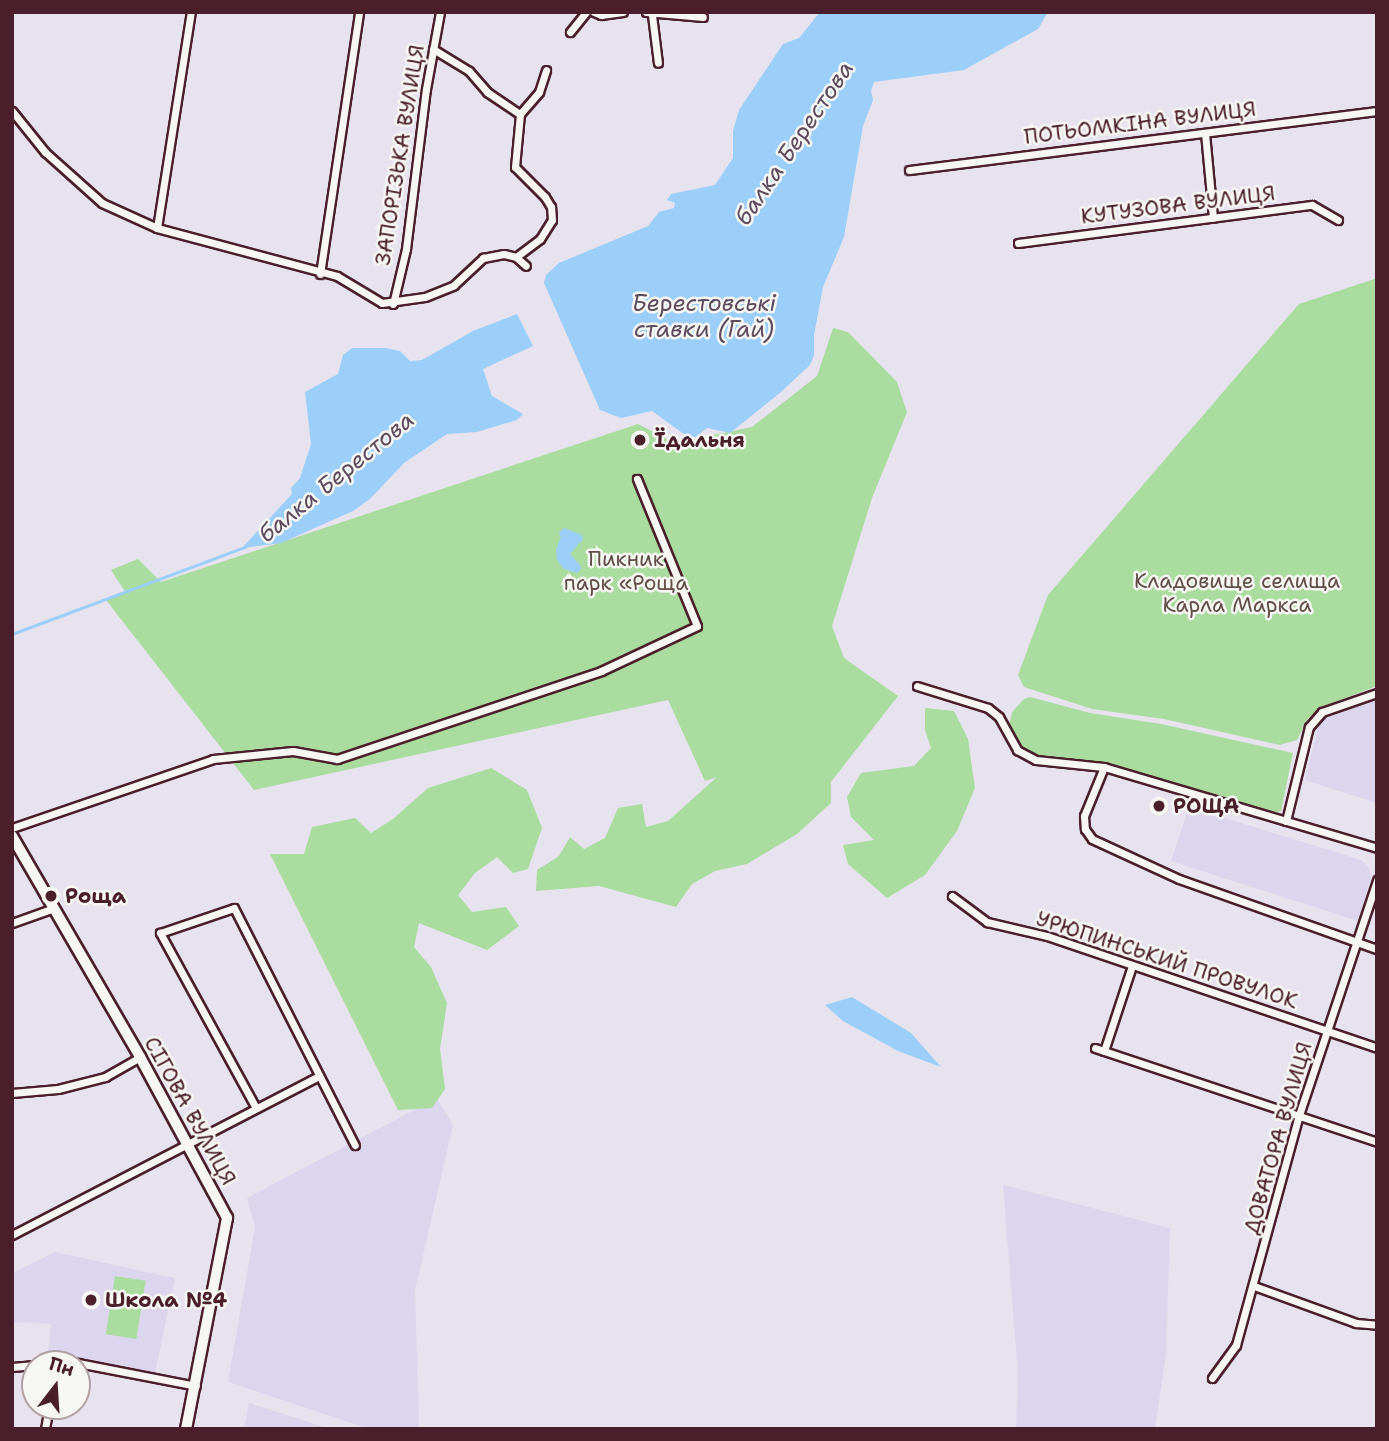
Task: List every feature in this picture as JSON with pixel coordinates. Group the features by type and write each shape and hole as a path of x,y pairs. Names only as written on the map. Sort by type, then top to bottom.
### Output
{"street":[{"path":"157,228 191,12"},
{"path":"320,274 359,12"},
{"name":"ЗАПОРІЗЬКА ВУЛИЦЯ","path":"393,303 406,249 440,12"},
{"path":"569,32 586,12"},
{"path":"594,12 601,15 622,12"},
{"path":"658,63 649,14 703,17"},
{"path":"433,49 470,71 487,92 520,114"},
{"path":"516,257 540,239 552,220 551,207 545,197 515,167 520,114 539,92 546,70"},
{"path":"12,111 45,152 102,203 157,228 352,283 373,300 393,303 425,297 454,285 483,258 504,254 516,257 526,267"},
{"name":"ПОТЬОМКІНА ВУЛИЦЯ","path":"909,170 1377,111"},
{"path":"1205,133 1213,218"},
{"name":"КУТУЗОВА ВУЛИЦЯ","path":"1018,243 1312,205 1338,220"},
{"path":"12,828 213,760 293,751 338,759 601,671 697,626 637,479"},
{"path":"917,685 988,708 999,717 1017,750 1036,760 1104,767 1377,848"},
{"path":"1286,821 1309,727 1322,712 1377,692"},
{"path":"1104,767 1084,816 1087,834 1092,839 1179,879 1377,949"},
{"name":"СІГОВА ВУЛИЦЯ","path":"12,836 140,1057 227,1218 186,1429"},
{"name":"ДОВАТОРА ВУЛИЦЯ","path":"1212,1378 1236,1345 1299,1115 1359,942 1377,880"},
{"name":"УРЮПИНСЬКИЙ ПРОВУЛОК","path":"952,896 987,922 1047,936 1377,1048"},
{"path":"12,923 54,908"},
{"path":"256,1108 160,933 234,908 355,1145"},
{"path":"1104,1051 1132,966"},
{"path":"1095,1048 1377,1142"},
{"path":"12,1093 58,1089 105,1077 140,1057"},
{"path":"12,1234 319,1076"},
{"path":"1254,1286 1356,1323 1377,1325"},
{"path":"91,1366 196,1386"}],"shaded area":[{"path":"1377,698 1377,803 1305,780 1320,721"},
{"path":"1189,807 1361,860 1368,866 1371,876 1358,921 1171,861"},
{"path":"437,1098 453,1125 415,1291 419,1429 369,1429 228,1382 255,1227 247,1198"},
{"path":"1003,1185 1170,1228 1166,1355 1155,1429 1016,1429 1018,1374"},
{"name":"Школа №4","path":"55,1252 175,1278 154,1378 91,1366 91,1350 48,1350 51,1324 12,1322 12,1273"},
{"path":"249,1403 330,1429 244,1429"}],"green space":[{"name":"Кладовище селища Карла Маркса","path":"1377,278 1377,686 1319,708 1307,720 1297,740 1280,745 1164,719 1092,709 1024,687 1018,675 1048,595 1299,304"},
{"name":"Пикник парк «Роща","path":"833,328 848,332 897,382 907,412 872,498 832,626 844,658 898,696 831,782 831,803 797,834 747,864 715,871 692,884 676,907 599,886 536,891 537,870 559,856 570,837 584,849 605,838 618,808 642,804 646,827 668,821 717,777 705,781 668,700 254,790 106,600 126,593 111,570 138,559 161,582 638,424 675,443 752,427 817,376"},
{"path":"1030,697 1090,713 1161,724 1293,753 1281,811 1273,814 1106,763 1051,759 1027,751 1011,735 1009,727 1012,712 1024,699"},
{"path":"925,708 954,711 968,739 975,788 957,831 925,875 887,898 848,864 843,845 874,840 851,817 847,797 861,773 914,766 931,748 925,730"},
{"path":"491,768 527,790 542,828 528,869 513,873 497,857 475,873 458,895 472,912 506,907 519,926 487,950 419,923 414,947 431,967 447,1003 440,1049 445,1089 432,1108 398,1110 270,854 304,854 312,827 355,818 371,833 393,819 428,788"},
{"path":"115,1276 146,1281 136,1339 106,1334"}],"water":[{"name":"Берестовські ставки (Гай)","path":"820,12 1048,12 1038,29 964,70 874,82 871,91 873,100 863,126 844,237 823,287 814,335 814,355 810,365 781,392 730,433 707,428 696,437 688,437 652,411 621,418 600,410 544,283 546,275 559,263 648,226 659,212 674,208 675,203 667,200 671,194 715,185 733,158 733,131 739,110 783,44 799,38"},
{"path":"517,314 533,346 483,369 492,396 523,414 517,420 477,432 447,434 404,463 370,499 353,511 281,543 242,548 292,494 291,488 300,478 311,444 305,392 338,374 343,355 352,348 385,348 400,351 410,361 422,360 473,331"},
{"path":"564,528 582,535 583,539 570,554 580,565 581,569 577,573 564,569 557,560 556,549 561,537 559,533"},
{"path":"852,997 911,1033 941,1067 898,1051 843,1021 825,1005"}],"waterway":[{"name":"балка Берестова","path":"12,634 245,547"}],"place":[{"name":"Їдальня","path":"640,440"},
{"name":"РОЩА","path":"1159,806"},
{"name":"Роща","path":"51,896"},
{"name":"Школа №4","path":"91,1300"}]}
